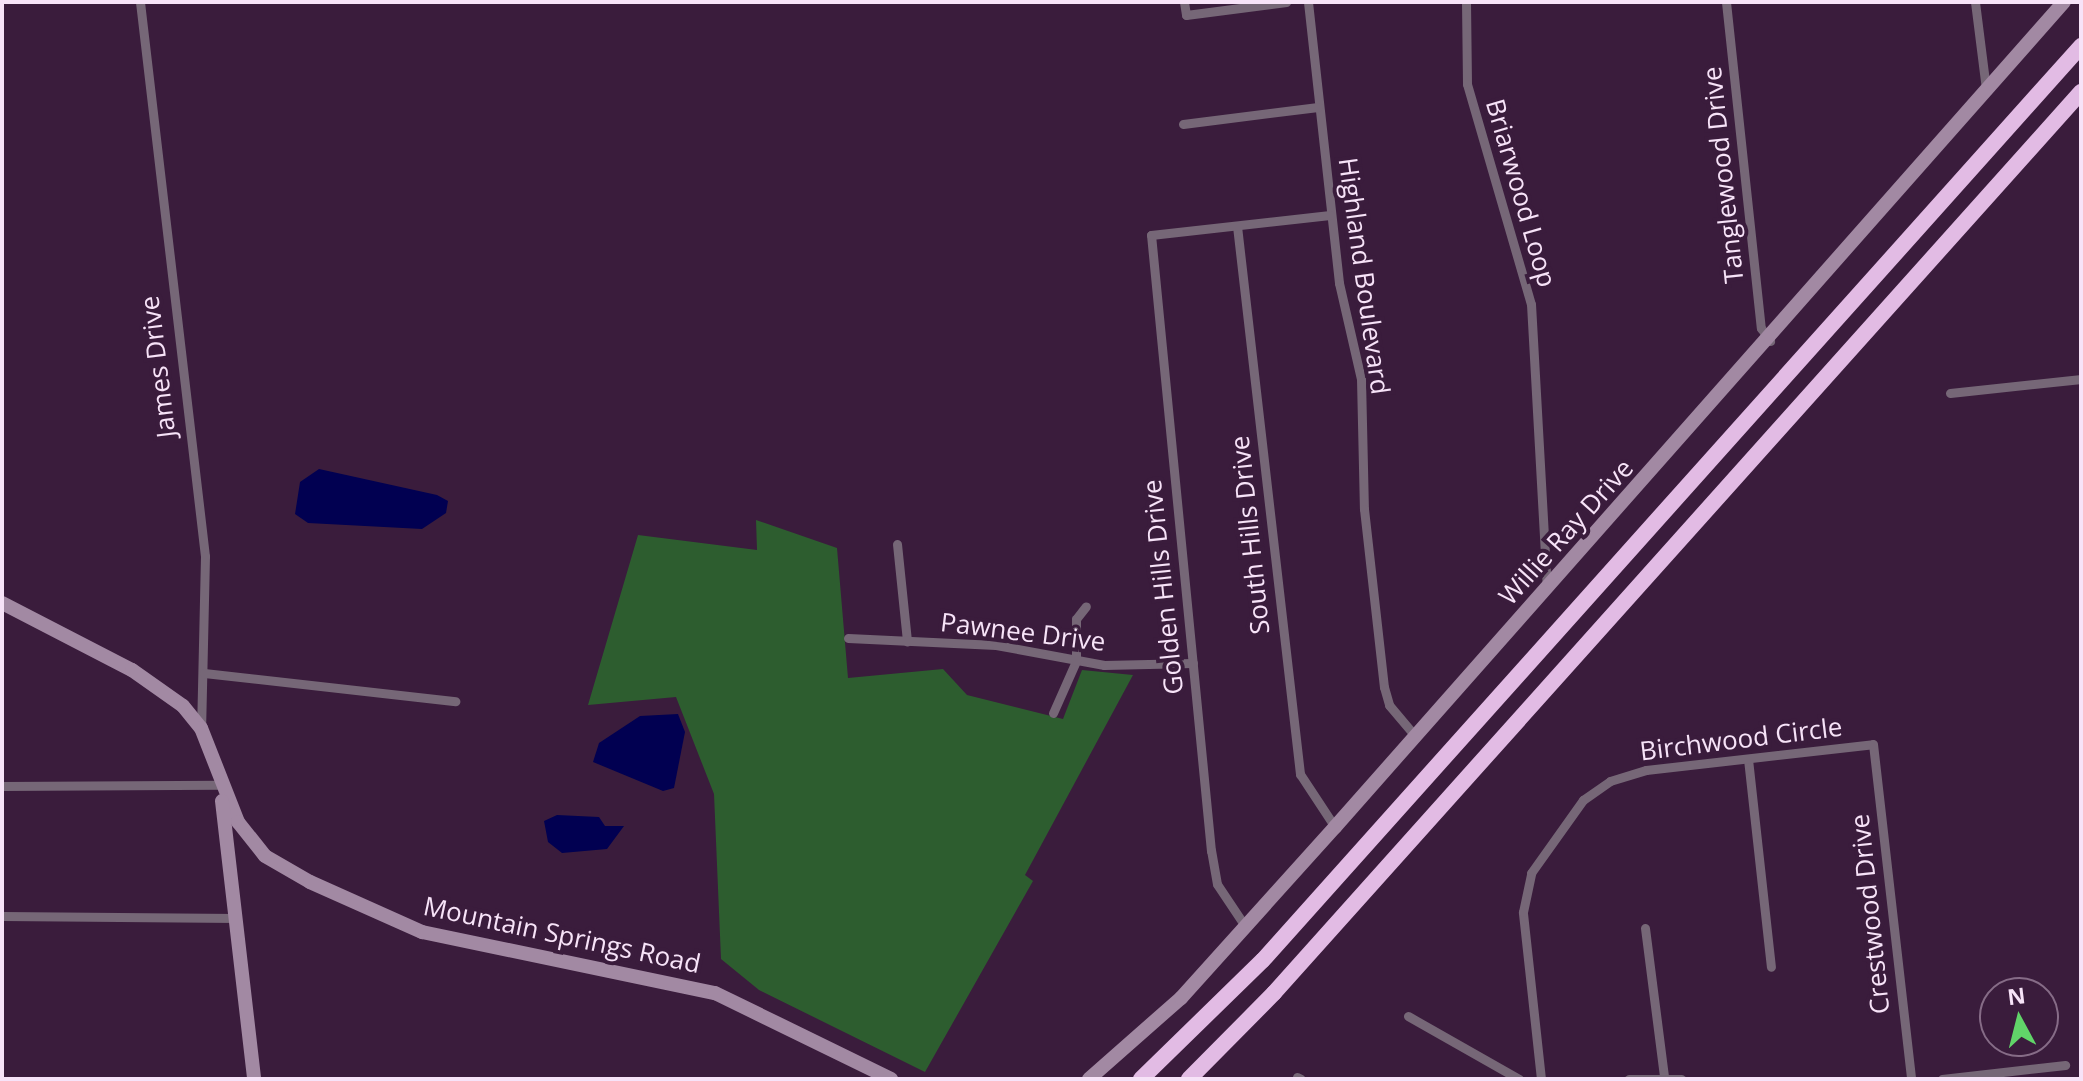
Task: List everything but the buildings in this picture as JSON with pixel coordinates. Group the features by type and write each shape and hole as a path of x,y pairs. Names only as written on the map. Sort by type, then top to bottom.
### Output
{"highway":[{"path":"2042,89 2081,35"},
{"path":"1141,1079 1263,960 2081,46"},
{"path":"1189,1079 1274,993 2081,92"}],"street":[{"name":"James Drive","path":"140,2 205,556 201,728"},
{"path":"1184,2 1186,15 1286,2"},
{"name":"Highland Boulevard","path":"1308,2 1330,215 1361,379 1364,509 1384,687 1416,737"},
{"name":"Briarwood Loop","path":"1466,2 1467,84 1531,304 1547,588"},
{"name":"Tanglewood Drive","path":"1726,2 1761,328 1770,341"},
{"path":"1975,2 1986,89"},
{"name":"Willie Ray Drive","path":"1089,1079 1181,998 1770,341 2064,2"},
{"path":"1183,124 1318,107"},
{"path":"1237,226 1330,215"},
{"name":"Golden Hills Drive","path":"1237,226 1151,235 1217,884 1245,926"},
{"name":"South Hills Drive","path":"1237,226 1300,774 1335,827"},
{"path":"1950,393 2081,379"},
{"path":"897,544 907,641"},
{"path":"2,603 132,670 201,728"},
{"path":"1053,713 1076,661 1076,619 1086,606"},
{"name":"Pawnee Drive","path":"848,638 996,645 1076,661 1193,663"},
{"path":"204,673 455,701"},
{"name":"Mountain Springs Road","path":"201,728 219,785 265,856 355,906 502,952 715,993 891,1079"},
{"name":"Birchwood Circle","path":"1541,1079 1523,912 1531,873 1551,839 1583,800 1610,781 1748,759 1873,744"},
{"name":"Crestwood Drive","path":"1873,744 1911,1079"},
{"path":"1748,759 1771,967"},
{"path":"2,786 219,785 254,1079"},
{"path":"2,916 237,918"},
{"path":"1645,928 1664,1076"},
{"path":"1408,1016 1519,1079"},
{"path":"1942,1079 2065,1065"},
{"path":"1629,1079 1664,1076 1681,1079"}],"green space":[{"path":"756,520 837,548 848,678 943,669 967,695 1063,719 1082,670 1133,675 1025,875 1033,881 925,1072 759,990 721,959 714,794 676,697 588,705 638,535 757,550"}],"shaded area":[{"path":"319,469 437,495 448,501 446,513 422,529 308,523 295,514 300,482"},
{"path":"678,714 685,732 674,788 663,791 593,762 599,743 640,716"},
{"path":"557,815 599,817 605,826 624,826 607,849 562,853 548,842 544,821"}]}
